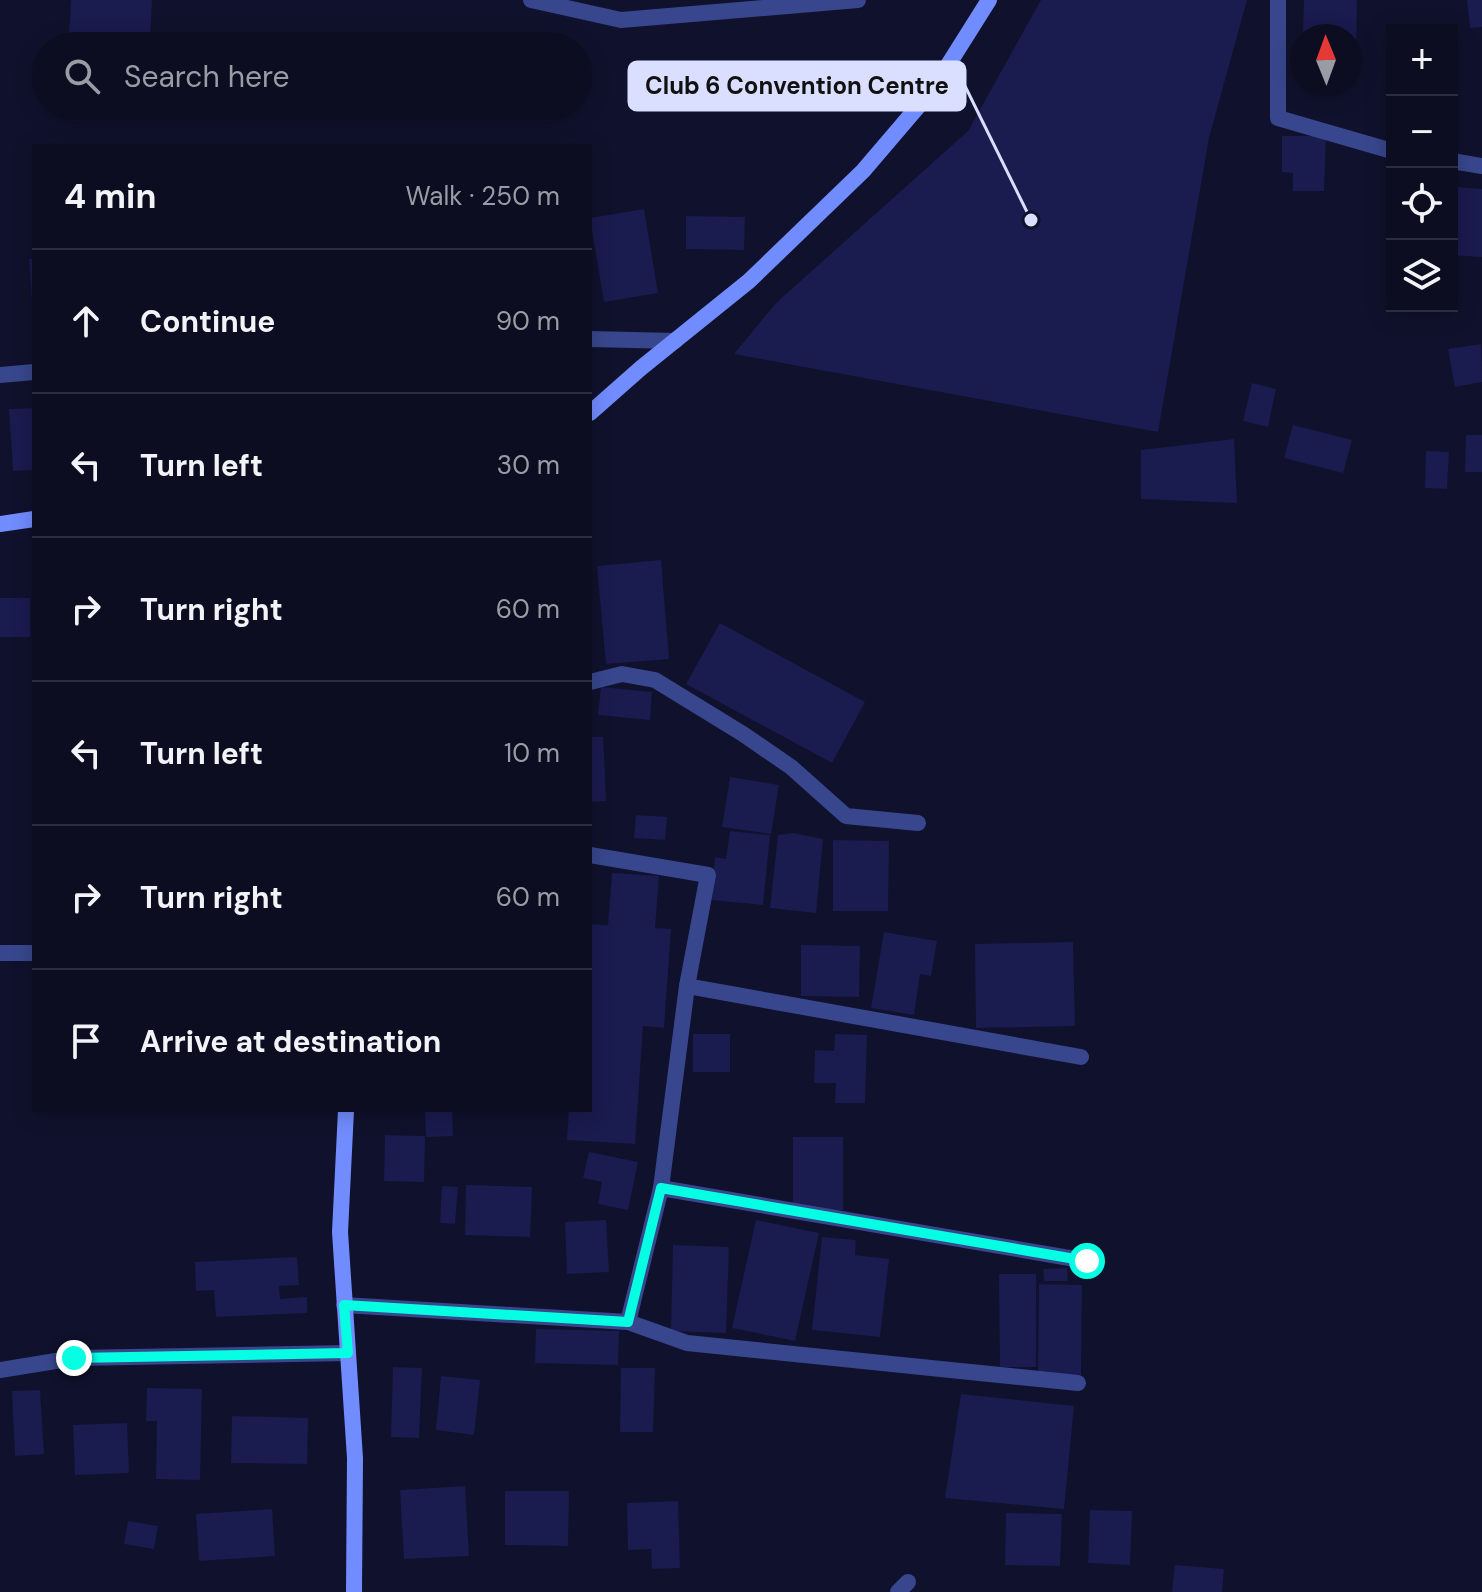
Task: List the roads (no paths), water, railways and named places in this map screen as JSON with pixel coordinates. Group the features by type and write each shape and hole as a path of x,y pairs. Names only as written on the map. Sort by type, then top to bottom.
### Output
{"main road":[{"path":"592,411 749,281 863,171 933,89 989,0"},
{"path":"0,524 32,519"},
{"path":"346,1112 340,1232 355,1458 354,1592"}],"street":[{"path":"531,0 621,20 858,0"},
{"path":"1278,0 1278,118 1386,149"},
{"path":"1458,162 1482,166"},
{"path":"592,339 675,341"},
{"path":"0,375 32,372"},
{"path":"592,682 622,674 655,680 791,767 846,816 918,823"},
{"path":"592,855 708,875 687,986 661,1188 628,1322"},
{"path":"0,953 32,953"},
{"path":"687,986 1081,1057"},
{"path":"661,1188 1087,1261"},
{"path":"344,1305 628,1322 687,1343 1078,1383"},
{"path":"0,1370 74,1358 348,1353"}],"place":[{"name":"Club 6 Convention Centre","path":"1031,220"}]}
